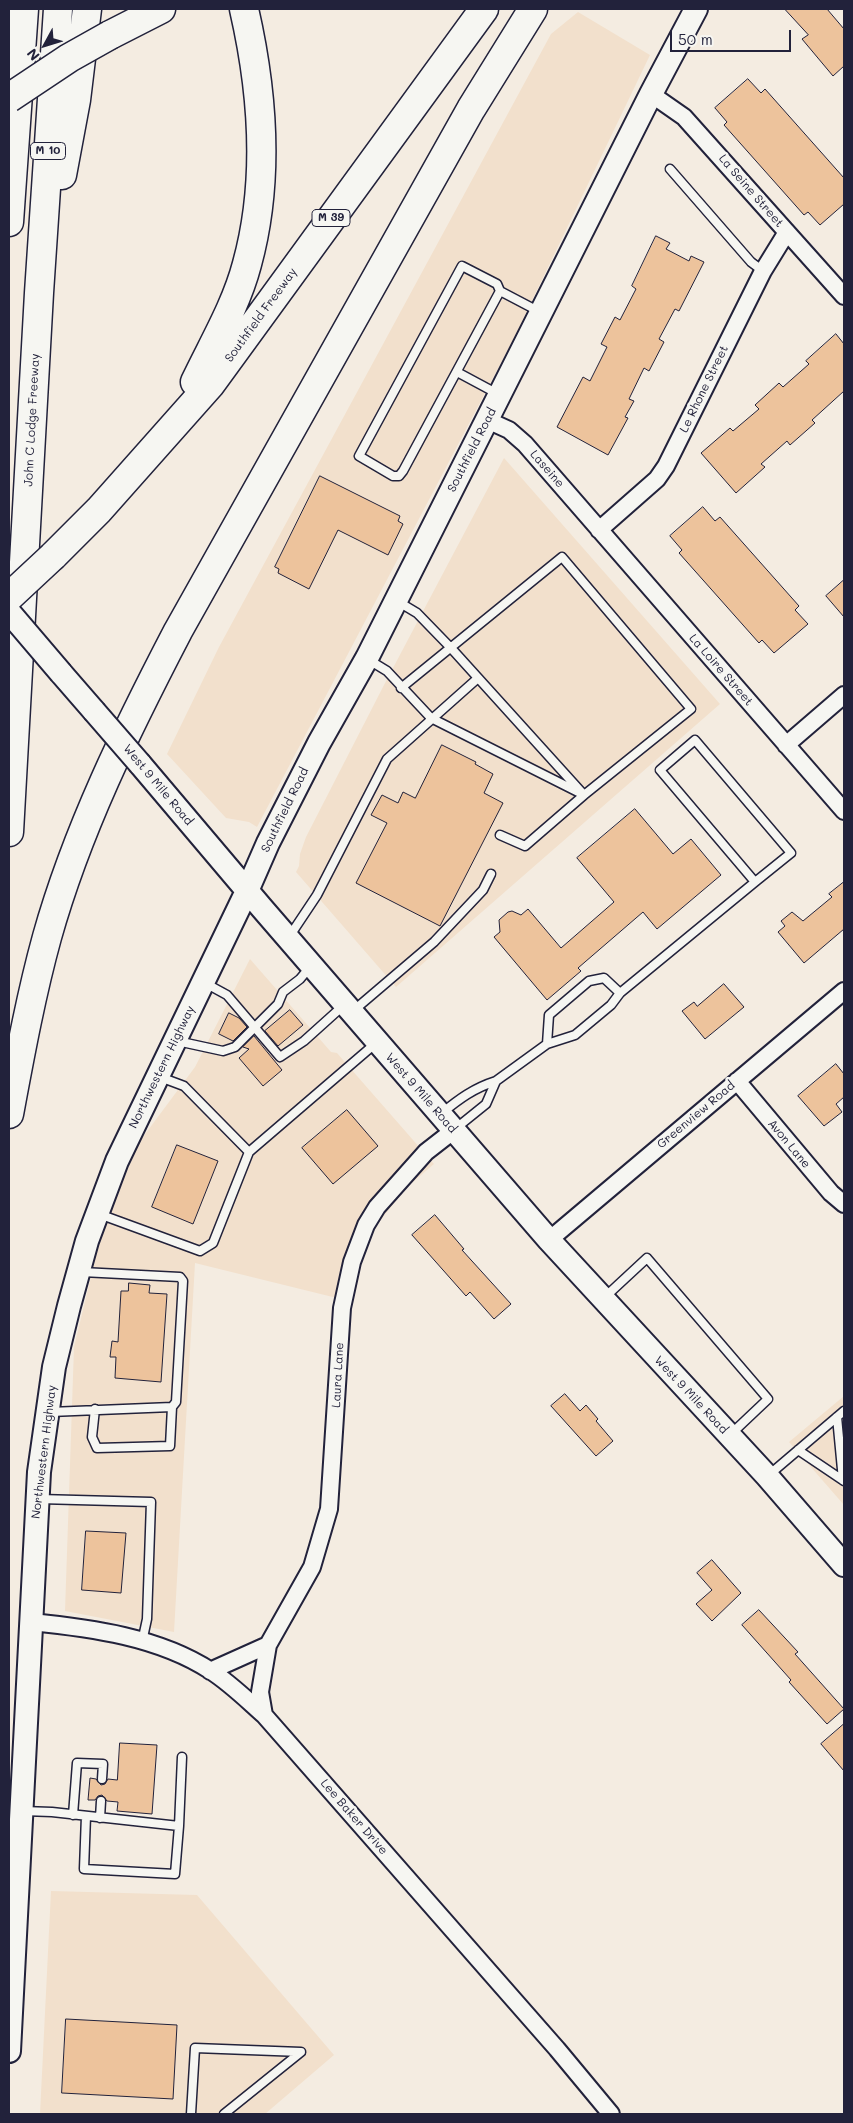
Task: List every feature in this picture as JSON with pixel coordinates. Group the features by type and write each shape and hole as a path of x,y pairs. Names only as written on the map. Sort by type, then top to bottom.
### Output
{"highway":[{"name":"M 10","path":"9,222 24,9"},
{"name":"John C Lodge Freeway","path":"9,832 39,293 58,9"},
{"path":"39,293 76,100 87,9"},
{"path":"9,98 69,58 162,9"},
{"name":"Southfield Freeway","path":"9,597 99,510 210,385 484,9"},
{"path":"9,1114 25,1026 47,936 65,881 98,795 140,704 178,631 471,109 533,9"},
{"path":"174,424 218,339 247,265 256,213 262,160 261,111 254,58 245,12"}],"main road":[{"name":"Southfield Road","path":"247,891 268,843 319,743 367,658 651,94 696,9"},
{"name":"West 9 Mile Road","path":"9,612 288,939 549,1240 767,1476 844,1565"},
{"name":"Northwestern Highway","path":"9,2051 37,1499 54,1368 78,1272 116,1161 247,891"}],"street":[{"name":"La Seine Street","path":"651,94 684,117 844,296"},
{"name":"Le Rhone Street","path":"599,530 657,479 666,466 763,271 787,232"},
{"name":"Laseine","path":"487,420 509,430 526,444 599,530"},
{"name":"La Loire Street","path":"599,530 844,811"},
{"path":"786,745 844,695"},
{"name":"Greenview Road","path":"549,1240 844,991"},
{"name":"Avon Lane","path":"737,1081 831,1193 844,1204"},
{"name":"Laura Lane","path":"264,1715 260,1692 268,1645 312,1567 328,1509 342,1308 345,1286 358,1242 378,1207 392,1188 426,1152 446,1122"},
{"name":"Lee Baker Drive","path":"31,1622 106,1633 142,1642 186,1658 210,1670 264,1715 611,2114"},
{"path":"210,1670 268,1645"}],"lane":[{"path":"670,169 751,262 763,271"},
{"path":"500,291 404,471 399,476 394,476 359,456 462,266 497,284 500,291 541,312"},
{"path":"457,372 500,395"},
{"path":"402,688 562,557 691,709 584,795 525,846 500,834"},
{"path":"395,600 417,613 451,648 584,795"},
{"path":"367,658 387,671 431,718 584,795"},
{"path":"288,939 317,895 387,759 478,678"},
{"path":"446,1122 468,1092 496,1081 547,1044 575,1035 611,1005 620,993 791,853 695,740 660,770 755,882"},
{"path":"203,982 227,995 250,1019 254,1028 280,1056 304,1041 434,942 483,890 491,874"},
{"path":"175,1040 223,1051 235,1047 278,1004 283,992 300,979 311,965"},
{"path":"547,1044 549,1016 589,981 604,978 620,993"},
{"path":"97,1213 200,1251 213,1242 249,1152 377,1042"},
{"path":"157,1076 184,1086 249,1152"},
{"path":"446,1122 486,1104 496,1081"},
{"path":"602,1299 647,1258 768,1399 729,1435"},
{"path":"78,1272 180,1277 183,1281 176,1402 172,1407 170,1446 97,1448 92,1437 95,1409"},
{"path":"48,1412 172,1407"},
{"path":"767,1476 844,1411"},
{"path":"837,1417 844,1480"},
{"path":"798,1450 844,1480"},
{"path":"37,1499 151,1502 147,1619 142,1642"},
{"path":"86,1816 84,1869 175,1874 182,1757"},
{"path":"73,1814 78,1763 103,1764 102,1779"},
{"path":"100,1818 101,1800"},
{"path":"21,1811 73,1814 178,1826"},
{"path":"191,2114 195,2048 301,2052 224,2114"}],"shaded area":[{"path":"578,12 650,55 515,336 257,827 249,822 226,818 167,754 219,647 551,34"},
{"path":"504,458 720,704 396,987 296,872 306,837"},
{"path":"250,959 331,1052 337,1053 434,1164 406,1188 376,1226 363,1258 353,1302 195,1263 174,1632 65,1611 74,1347 99,1244 137,1145 195,1067"},
{"path":"844,1396 844,1505 789,1442"},
{"path":"51,1891 197,1895 334,2055 265,2114 40,2114"}],"building":[{"path":"785,9 827,9 844,29 844,66 833,76 802,39 808,35"},
{"path":"748,79 761,93 765,89 844,178 844,204 820,225 808,212 804,215 724,125 727,122 715,108"},
{"path":"656,236 670,243 666,249 689,261 691,256 704,262 679,311 675,309 659,339 664,342 649,371 644,368 629,399 634,401 625,417 628,418 608,455 557,427 583,377 590,381 607,347 601,344 615,317 620,320 636,289 632,286"},
{"path":"836,334 844,344 844,391 812,420 815,423 790,445 787,441 761,464 765,467 736,493 701,453 730,428 733,431 759,409 755,405 779,383 783,387 809,364 806,361"},
{"path":"320,476 400,516 398,521 403,524 388,555 338,530 309,589 278,573 279,569 275,567"},
{"path":"703,507 715,521 720,517 799,606 795,610 808,624 774,653 762,640 759,643 679,553 682,550 670,536"},
{"path":"844,580 844,617 826,596"},
{"path":"442,745 476,762 475,764 493,774 484,793 503,803 440,926 356,883 387,823 371,815 382,795 398,803 403,792 415,798"},
{"path":"635,809 673,854 691,839 721,875 657,929 643,912 578,968 581,971 547,1000 494,937 500,932 499,920 508,912 512,911 521,915 528,909 561,948 614,902 577,858"},
{"path":"844,882 844,929 804,963 778,932 785,926 781,921 792,912 803,921 832,897 829,894"},
{"path":"724,984 744,1007 705,1039 682,1011 694,1002 697,1006"},
{"path":"290,1010 303,1025 278,1046 265,1031"},
{"path":"229,1013 239,1018 247,1027 233,1041 219,1034"},
{"path":"254,1036 282,1070 263,1086 239,1058 249,1049 243,1047"},
{"path":"836,1064 844,1074 844,1097 836,1104 842,1112 824,1126 798,1096"},
{"path":"347,1110 378,1146 333,1184 302,1148"},
{"path":"177,1145 218,1161 193,1224 152,1207"},
{"path":"435,1215 464,1249 462,1250 511,1304 494,1319 470,1292 466,1296 412,1235"},
{"path":"129,1283 150,1285 149,1293 167,1294 161,1382 115,1378 116,1357 110,1357 112,1341 118,1342 121,1291 128,1291"},
{"path":"565,1394 580,1411 586,1405 598,1419 596,1421 613,1441 596,1456 551,1406"},
{"path":"86,1531 126,1533 121,1593 82,1590"},
{"path":"712,1560 741,1593 712,1621 696,1604 712,1590 697,1573"},
{"path":"759,1610 798,1652 795,1654 844,1709 827,1724 742,1625"},
{"path":"844,1724 844,1771 821,1744"},
{"path":"120,1743 157,1745 152,1814 117,1811 118,1802 107,1801 102,1795 98,1796 95,1800 88,1800 90,1778 96,1779 101,1785 105,1784 108,1779 117,1780"},
{"path":"66,2019 177,2025 173,2099 62,2093"}]}
